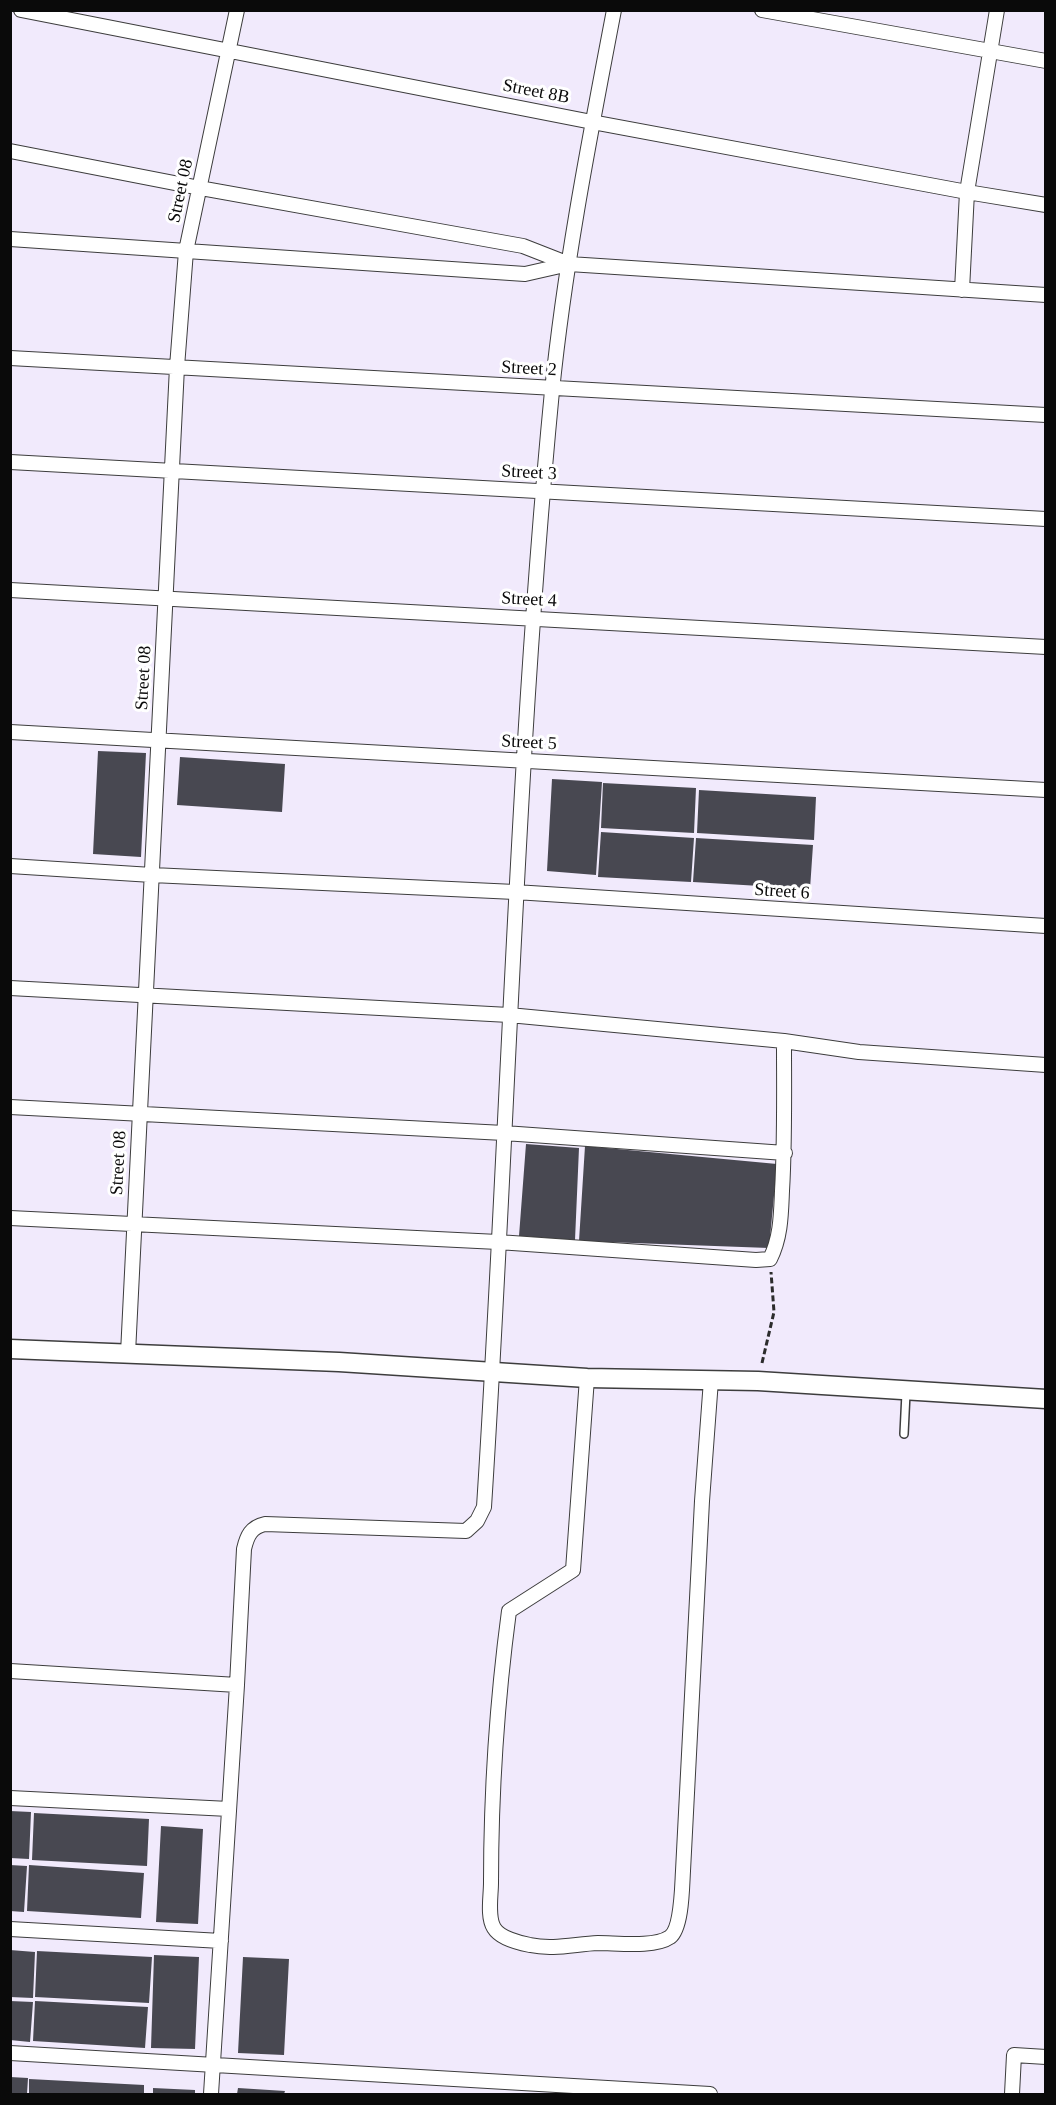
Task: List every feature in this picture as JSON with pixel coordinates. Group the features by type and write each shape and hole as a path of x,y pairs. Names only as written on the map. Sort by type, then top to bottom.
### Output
{"street":[{"name":"Street 8B","path":"21,10 592,122 1046,205"},
{"name":"Street 08","path":"128,1353 177,367 186,251 237,10"},
{"path":"211,2094 244,1549 251,1530 265,1524 466,1531 472,1527 483,1507 492,1373 515,892 533,618 552,388 592,122 614,10"},
{"path":"762,10 1046,61"},
{"path":"962,290 967,192 997,10"},
{"path":"10,151 523,246 569,264"},
{"path":"10,239 525,274 569,264 1046,295"},
{"name":"Street 2","path":"10,358 1046,416"},
{"name":"Street 3","path":"10,462 1046,519"},
{"name":"Street 4","path":"10,590 1046,647"},
{"name":"Street 5","path":"10,732 1046,790"},
{"name":"Street 6","path":"10,866 515,892 1046,926"},
{"path":"10,988 509,1015 784,1041 859,1052 1046,1065"},
{"path":"10,1218 498,1242 756,1260 770,1259 780,1231 784,1153 784,1041"},
{"path":"10,1107 504,1133 784,1153"},
{"path":"10,1349 339,1362 587,1378 758,1382 1046,1399"},
{"path":"587,1378 573,1570 509,1611 506,1634 495,1766 491,1916 494,1928 504,1937 531,1946 562,1947 596,1943 630,1944 660,1941 671,1936 677,1927 683,1871 702,1501 711,1380"},
{"path":"10,1671 237,1685"},
{"path":"10,1798 229,1809"},
{"path":"10,1929 221,1941"},
{"path":"10,2053 710,2094"},
{"path":"1012,2094 1014,2055 1046,2057"}],"lane":[{"path":"904,1434 906,1390"}],"path":[{"path":"758,1382 774,1312 770,1259"}],"building":[{"path":"98,751 146,753 141,857 93,854"},
{"path":"180,757 285,764 282,812 177,805"},
{"path":"552,779 602,782 596,875 547,871"},
{"path":"603,783 696,788 694,833 601,828"},
{"path":"699,790 816,797 814,840 697,833"},
{"path":"601,832 694,838 691,882 598,877"},
{"path":"696,838 813,845 810,889 693,882"},
{"path":"526,1144 579,1148 575,1240 519,1236"},
{"path":"585,1146 777,1164 769,1248 579,1241"},
{"path":"10,1811 31,1812 29,1859 10,1858"},
{"path":"34,1813 149,1819 147,1866 32,1860"},
{"path":"161,1826 203,1829 198,1924 156,1922"},
{"path":"10,1865 27,1866 24,1912 10,1911"},
{"path":"29,1865 144,1873 141,1918 27,1911"},
{"path":"10,1950 35,1952 33,1998 10,1997"},
{"path":"37,1951 152,1957 149,2003 35,1997"},
{"path":"154,1955 199,1957 195,2049 151,2048"},
{"path":"243,1957 289,1959 284,2055 238,2053"},
{"path":"10,2001 33,2002 30,2042 10,2040"},
{"path":"35,2001 148,2007 145,2048 33,2041"},
{"path":"10,2077 28,2078 27,2094 10,2094"},
{"path":"29,2079 144,2085 144,2094 29,2094"},
{"path":"153,2088 195,2090 195,2094 153,2094"},
{"path":"238,2088 285,2091 284,2094 237,2094"}]}
